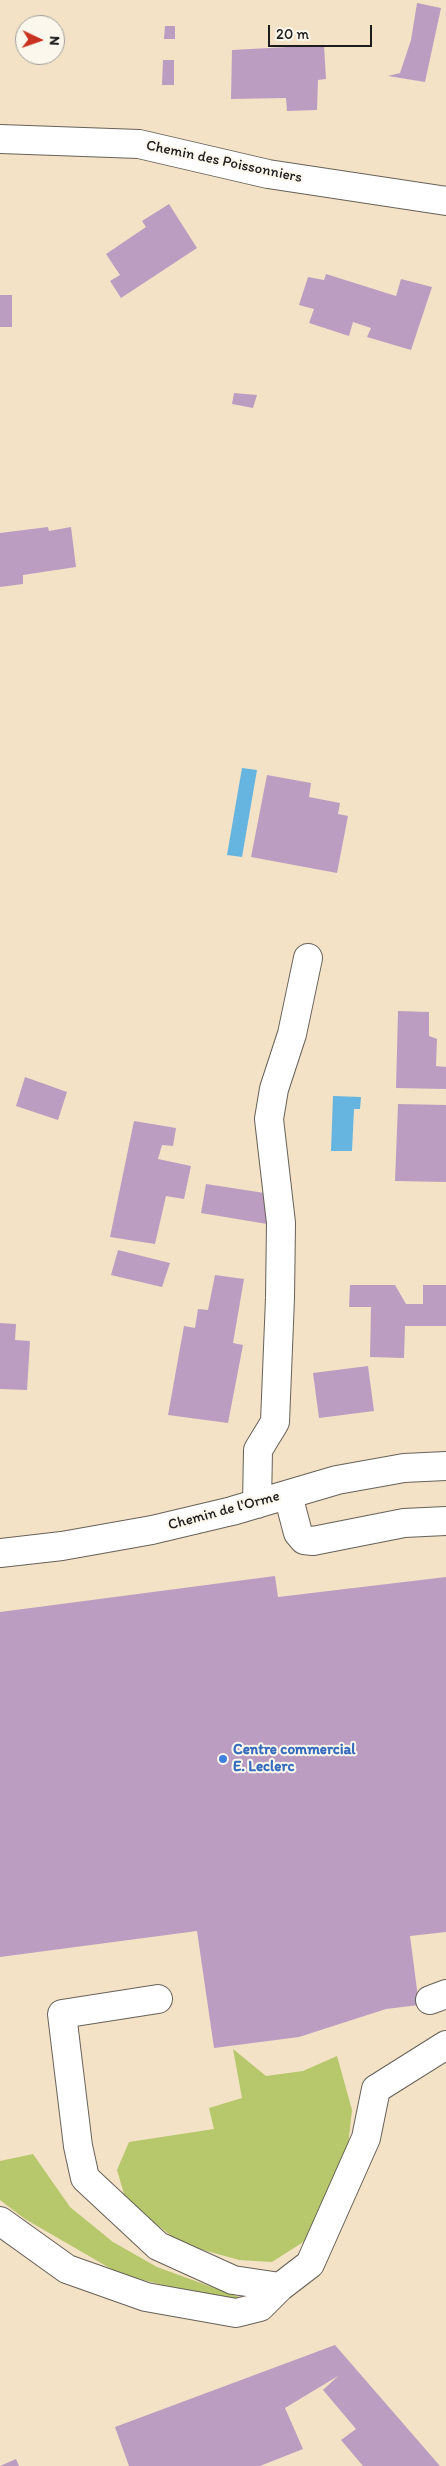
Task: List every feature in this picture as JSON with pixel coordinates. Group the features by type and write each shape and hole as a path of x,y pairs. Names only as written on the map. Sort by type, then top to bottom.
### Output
{"street":[{"name":"Chemin des Poissonniers","path":"0,139 140,144 268,174 446,201"},
{"path":"257,1504 258,1450 275,1422 280,1298 280,1223 269,1119 274,1089 292,1034 308,958"},
{"name":"Chemin de l'Orme","path":"0,1553 62,1546 152,1530 257,1504 336,1480 404,1468 446,1466"},
{"path":"288,1494 298,1533 304,1540 313,1541 404,1523 446,1521"},
{"path":"158,2000 62,2014 78,2146 85,2178 158,2246 233,2280 280,2287"},
{"path":"0,2221 67,2269 146,2297 236,2313 260,2307 280,2287 310,2264 366,2138 376,2088 446,2045"}],"green space":[{"path":"233,2049 266,2076 303,2071 337,2056 352,2110 348,2146 311,2237 272,2262 239,2260 182,2244 126,2201 117,2170 129,2142 214,2129 209,2108 242,2098"},
{"path":"33,2154 70,2207 113,2242 157,2267 250,2301 198,2294 120,2274 25,2219 0,2200 0,2161"}],"water":[{"path":"242,768 257,770 242,857 227,855"},
{"path":"333,1096 361,1097 360,1109 354,1109 352,1151 331,1151"}],"building":[{"path":"417,3 441,8 425,82 388,76 400,73 411,40"},
{"path":"165,26 175,26 175,39 164,39"},
{"path":"324,45 326,79 318,80 317,110 287,111 286,98 231,99 232,50"},
{"path":"163,60 174,60 174,85 162,85"},
{"path":"169,204 197,248 121,298 110,281 120,275 106,254 146,227 142,221"},
{"path":"326,274 396,296 401,279 432,287 411,350 367,337 371,328 353,322 349,336 309,323 314,309 299,305 308,277 324,280"},
{"path":"0,295 12,295 12,327 0,327"},
{"path":"234,393 257,395 253,408 232,404"},
{"path":"48,527 49,531 71,527 76,567 23,575 23,584 0,587 0,533"},
{"path":"267,775 311,783 309,797 340,803 338,814 348,816 337,873 251,857"},
{"path":"398,1011 429,1012 429,1036 437,1039 436,1066 446,1067 446,1089 396,1088"},
{"path":"25,1077 67,1092 58,1120 16,1106"},
{"path":"398,1104 446,1105 446,1182 395,1181"},
{"path":"134,1121 176,1128 173,1146 162,1145 158,1159 191,1166 184,1199 166,1196 155,1244 110,1237"},
{"path":"206,1184 271,1194 267,1224 201,1213"},
{"path":"118,1250 170,1263 162,1287 111,1275"},
{"path":"215,1275 244,1279 233,1343 243,1345 228,1423 168,1415 184,1326 195,1328 198,1309 208,1310"},
{"path":"350,1285 395,1285 406,1304 423,1304 423,1285 446,1285 446,1326 405,1326 404,1358 370,1357 371,1307 349,1307"},
{"path":"0,1323 16,1324 15,1340 30,1341 27,1390 0,1389"},
{"path":"368,1366 374,1411 319,1418 313,1373"},
{"name":"Centre commercial E. Leclerc","path":"275,1576 278,1597 446,1577 446,1932 410,1936 419,2005 386,2009 299,2037 214,2048 197,1931 0,1957 0,1612"},
{"path":"335,2345 440,2466 363,2466 341,2440 356,2429 323,2390 338,2376 285,2408 303,2449 260,2466 129,2466 115,2427"},
{"path":"16,2459 19,2466 0,2466"}],"place":[{"name":"Centre commercial E. Leclerc","path":"223,1759"}]}
